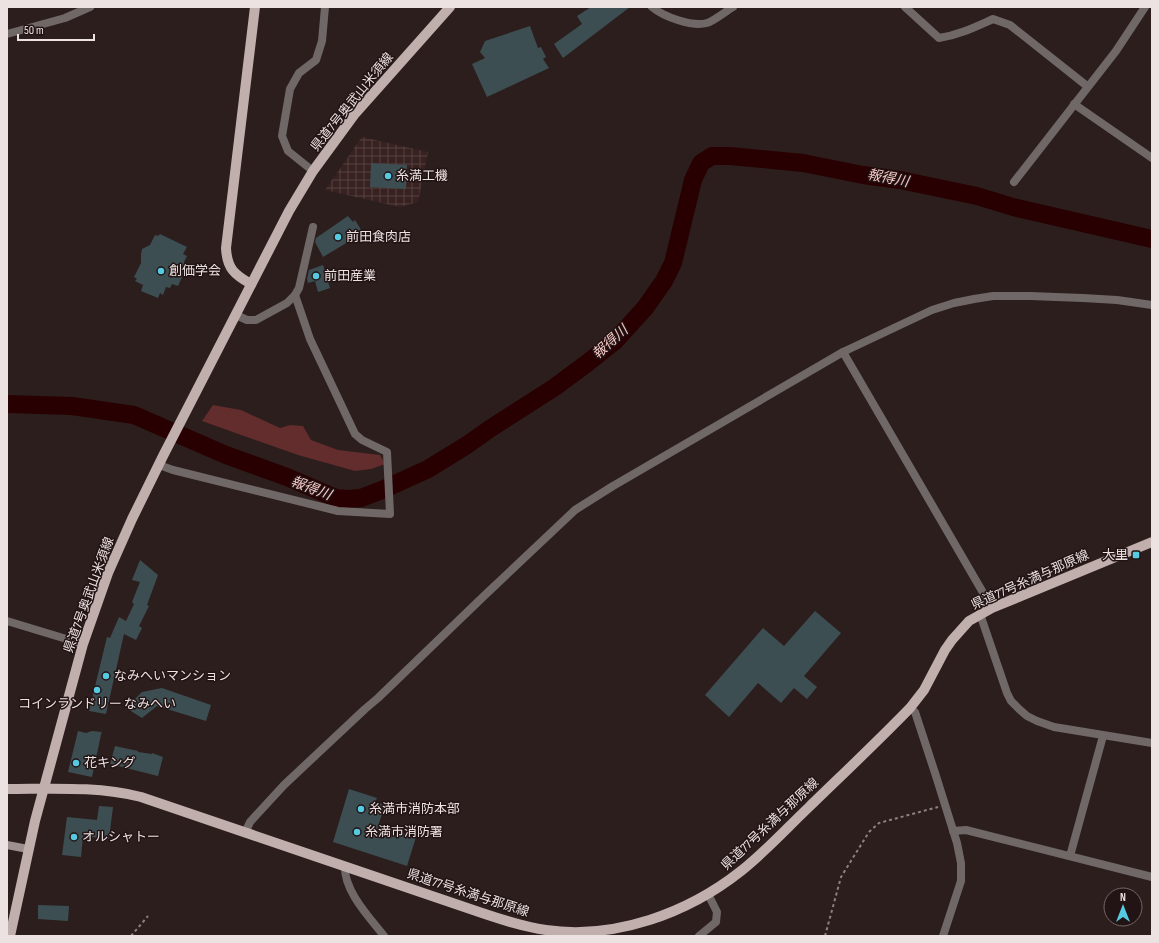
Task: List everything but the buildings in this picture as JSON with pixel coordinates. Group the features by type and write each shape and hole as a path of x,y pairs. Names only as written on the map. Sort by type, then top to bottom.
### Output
{"main road":[{"path":"251,284 234,272 226,257 226,248 255,7"},
{"name":"県道7号奥武山米須線","path":"10,936 28,849 83,644 108,574 132,519 288,212 313,171 354,115 450,7"},
{"name":"県道77号糸満与那原線","path":"7,788 76,788 125,793 141,797 345,867 510,922 533,928 562,931 594,931 631,925 669,913 708,894 754,860 910,708 924,690 945,650 952,640 970,621 992,608 1152,542"}],"street":[{"path":"7,34 65,18 90,7"},
{"path":"313,171 288,151 282,136 290,89 299,73 316,60 322,41 325,7"},
{"path":"652,7 657,11 685,23 707,23 733,7"},
{"path":"905,7 939,38 953,36 993,19 1010,25 1087,86"},
{"path":"1014,182 1087,86 1116,51 1145,7"},
{"path":"1074,104 1152,158"},
{"path":"236,315 247,320 256,320 287,302 295,295 299,288 313,227"},
{"path":"161,461 180,472 338,511 390,514 387,452 362,440 356,434 310,338 295,295"},
{"path":"245,833 250,822 299,771 576,510 613,486 843,352 932,310 954,303 993,296 1068,297 1117,300 1152,305"},
{"path":"843,352 992,608"},
{"path":"980,614 1007,693 1011,701 1032,719 1048,725 1103,736 1152,743"},
{"path":"7,621 83,644"},
{"path":"910,708 915,712 953,831 961,863 961,881 943,936"},
{"path":"1070,856 1103,736"},
{"path":"953,831 966,830 1152,877"},
{"path":"7,844 28,849"},
{"path":"345,867 345,874 349,886 384,936"},
{"path":"699,936 716,922 716,912 708,894"}],"path":[{"path":"825,936 841,877 869,832 879,823 945,805"},
{"path":"131,936 148,916"}],"shaded area":[{"path":"362,137 428,152 418,202 400,207 325,190"},
{"path":"213,405 241,410 280,428 290,425 303,426 311,440 338,450 380,455 385,464 371,469 355,471 298,455 202,421"}],"waterway":[{"name":"報得川","path":"7,404 72,406 134,415 226,455 287,477 336,498 361,498 428,469 467,445 555,387 615,341 645,308 664,281 673,263 693,180 701,163 712,156 730,156 803,163 863,175 900,180 977,196 1013,207 1152,239"}],"place":[{"name":"糸満工機","path":"388,176"},
{"name":"前田食肉店","path":"338,237"},
{"name":"創価学会","path":"161,271"},
{"name":"前田産業","path":"316,276"},
{"name":"大里","path":"1136,555"},
{"name":"なみへいマンション","path":"106,676"},
{"name":"コインランドリー なみへい","path":"97,690"},
{"name":"花キング","path":"76,763"},
{"name":"糸満市消防本部","path":"361,809"},
{"name":"糸満市消防署","path":"357,832"},
{"name":"オルシャトー","path":"74,837"}]}
